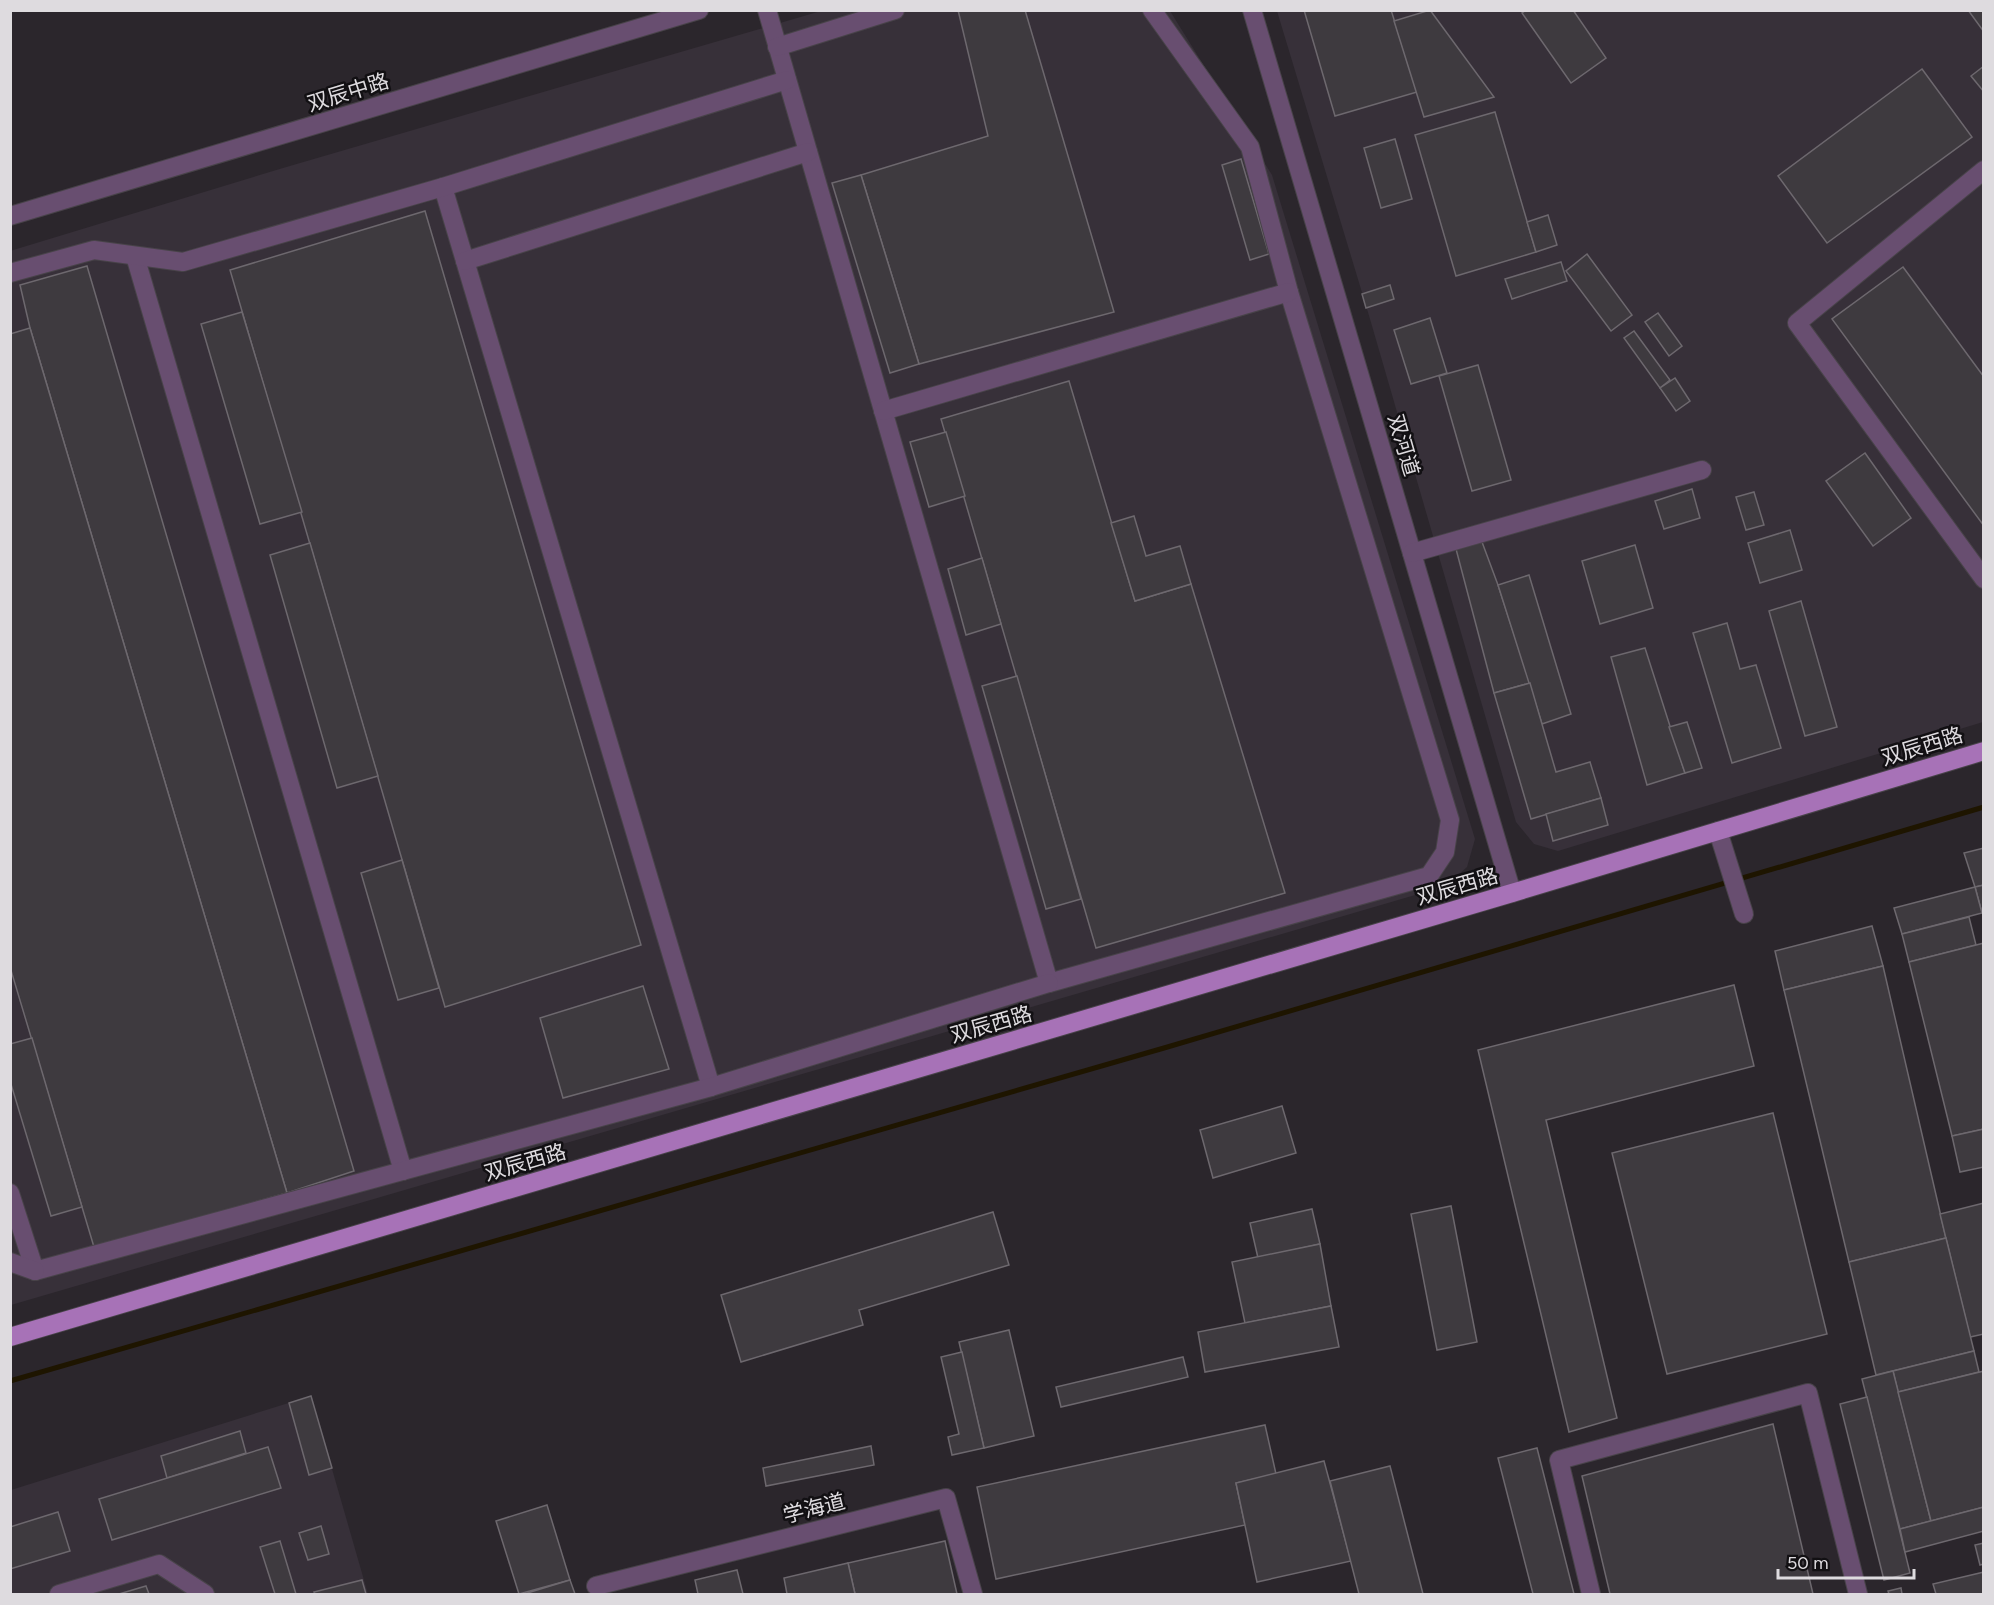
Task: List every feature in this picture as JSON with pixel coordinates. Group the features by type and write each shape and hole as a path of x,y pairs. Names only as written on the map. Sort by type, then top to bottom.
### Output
{"main road":[{"name":"双辰西路","path":"10,1337 1512,893 1983,751"}],"street":[{"name":"双辰中路","path":"10,216 699,10"},
{"path":"767,10 1049,983"},
{"path":"777,47 895,10"},
{"path":"10,1262 34,1271 403,1171 711,1087 1049,983 1429,876 1445,852 1450,820 1289,292 1250,147 1152,10"},
{"name":"双河道","path":"1252,10 1512,893"},
{"path":"10,273 94,250 183,262 443,187 787,80"},
{"path":"465,261 808,152"},
{"path":"1983,170 1797,323 1983,579"},
{"path":"443,187 711,1087"},
{"path":"135,256 403,1171"},
{"path":"883,411 1289,292"},
{"path":"1412,553 1702,470"},
{"path":"1718,831 1744,914"},
{"path":"10,1192 34,1271"},
{"path":"1591,1594 1559,1460 1808,1393 1858,1594"},
{"name":"学海道","path":"596,1586 946,1498 973,1594"},
{"path":"59,1594 159,1564 205,1594"}],"shaded area":[{"path":"821,11 1170,11 1272,175 1475,839 1467,867 1446,886 11,1305 10,251 283,168"},
{"path":"1277,11 1983,11 1983,722 1558,851 1534,844 1516,822 1370,319"},
{"path":"311,1396 368,1594 11,1594 11,1490"}],"building":[{"path":"958,10 1025,10 1114,312 919,364 861,175 988,136"},
{"path":"1304,10 1391,10 1417,92 1335,116"},
{"path":"1430,10 1494,97 1424,117 1394,21"},
{"path":"1526,10 1573,10 1606,58 1571,83 1522,13"},
{"path":"1968,10 1984,10 1984,32"},
{"path":"1984,66 1984,92 1971,76"},
{"path":"1922,69 1972,137 1827,243 1778,176"},
{"path":"1495,112 1536,252 1456,276 1415,135"},
{"path":"1395,139 1412,199 1381,208 1364,148"},
{"path":"1241,159 1269,254 1250,260 1222,165"},
{"path":"861,175 919,364 890,373 832,183"},
{"path":"425,211 641,945 445,1007 230,270"},
{"path":"1548,215 1557,245 1536,252 1527,222"},
{"path":"1587,254 1632,315 1611,331 1566,271"},
{"path":"1561,262 1567,281 1512,299 1505,279"},
{"path":"87,266 354,1171 287,1193 30,328 20,285"},
{"path":"1903,267 1984,377 1984,526 1832,319"},
{"path":"1390,285 1394,299 1366,308 1362,294"},
{"path":"242,312 302,512 260,524 201,324"},
{"path":"1658,313 1682,346 1669,356 1645,322"},
{"path":"1430,318 1447,373 1411,384 1394,330"},
{"path":"30,328 287,1193 94,1247 10,967 10,334"},
{"path":"1634,331 1670,380 1660,388 1624,338"},
{"path":"1478,365 1511,480 1472,491 1439,376"},
{"path":"1675,378 1690,401 1676,411 1660,388"},
{"path":"1069,381 1135,601 1191,584 1285,893 1096,948 941,419"},
{"path":"946,432 965,496 929,507 910,442"},
{"path":"1865,453 1911,518 1873,546 1826,481"},
{"path":"1692,489 1700,518 1664,529 1655,501"},
{"path":"1754,492 1764,525 1746,530 1736,497"},
{"path":"1134,516 1146,556 1180,546 1191,584 1135,601 1111,523"},
{"path":"1790,530 1802,570 1760,583 1748,543"},
{"path":"1482,542 1530,683 1494,693 1456,549"},
{"path":"310,543 378,776 337,788 270,555"},
{"path":"1635,545 1653,608 1600,624 1582,561"},
{"path":"982,558 1001,624 966,635 948,569"},
{"path":"1529,575 1571,714 1542,724 1498,585"},
{"path":"1801,601 1837,727 1805,736 1769,611"},
{"path":"1727,623 1740,669 1756,665 1781,748 1732,763 1693,633"},
{"path":"1645,648 1685,773 1647,785 1611,657"},
{"path":"1017,676 1081,899 1046,909 982,686"},
{"path":"1530,683 1556,772 1590,762 1601,798 1531,819 1494,693"},
{"path":"1687,722 1702,768 1685,773 1669,727"},
{"path":"1601,798 1608,825 1553,841 1546,814"},
{"path":"1984,848 1984,885 1975,887 1964,853"},
{"path":"402,860 439,988 398,1000 361,873"},
{"path":"1984,885 1984,912 1982,913 1975,887"},
{"path":"1975,887 1982,913 1902,934 1894,908"},
{"path":"1969,917 1976,945 1909,962 1902,934"},
{"path":"1872,926 1883,966 1784,990 1775,951"},
{"path":"1984,943 1984,1129 1952,1136 1909,962"},
{"path":"1883,966 1946,1238 1849,1262 1784,990"},
{"path":"1734,985 1754,1066 1546,1120 1617,1418 1569,1432 1478,1050"},
{"path":"643,986 669,1069 563,1098 540,1018"},
{"path":"32,1038 82,1207 51,1216 10,1081 10,1044"},
{"path":"1282,1106 1296,1153 1213,1178 1200,1130"},
{"path":"1773,1113 1827,1334 1667,1374 1612,1153"},
{"path":"1984,1129 1984,1167 1960,1172 1952,1136"},
{"path":"1984,1203 1984,1334 1970,1337 1940,1214"},
{"path":"1451,1206 1477,1342 1437,1350 1411,1214"},
{"path":"1312,1209 1320,1244 1258,1258 1250,1223"},
{"path":"993,1212 1009,1265 859,1310 863,1325 741,1362 721,1295"},
{"path":"1946,1238 1974,1351 1876,1375 1849,1262"},
{"path":"1320,1244 1331,1306 1245,1323 1232,1262"},
{"path":"1331,1306 1339,1347 1205,1372 1198,1332"},
{"path":"1009,1330 1034,1436 984,1448 959,1342"},
{"path":"1974,1351 1979,1372 1898,1392 1893,1371"},
{"path":"962,1352 984,1448 952,1455 948,1437 959,1434 941,1357"},
{"path":"1183,1357 1188,1377 1061,1407 1056,1387"},
{"path":"1893,1371 1931,1521 1900,1529 1862,1379"},
{"path":"1984,1371 1984,1507 1931,1521 1898,1392"},
{"path":"311,1396 332,1468 309,1475 289,1403"},
{"path":"1867,1397 1910,1573 1884,1580 1840,1404"},
{"path":"1773,1424 1813,1594 1610,1594 1582,1476"},
{"path":"1265,1425 1276,1474 1236,1483 1245,1525 996,1579 977,1487"},
{"path":"240,1431 246,1453 167,1478 161,1456"},
{"path":"871,1446 874,1465 766,1486 763,1468"},
{"path":"268,1447 281,1488 112,1540 99,1499"},
{"path":"1537,1448 1574,1594 1533,1594 1498,1458"},
{"path":"1324,1461 1351,1561 1257,1582 1236,1483"},
{"path":"1390,1466 1423,1594 1359,1594 1330,1481"},
{"path":"547,1505 570,1580 519,1594 496,1521"},
{"path":"1984,1507 1984,1531 1905,1552 1900,1529"},
{"path":"58,1512 70,1551 10,1569 10,1527"},
{"path":"321,1526 329,1554 308,1560 299,1533"},
{"path":"280,1541 296,1594 275,1594 260,1547"},
{"path":"945,1541 957,1594 855,1594 848,1563"},
{"path":"1984,1543 1984,1564 1980,1565 1975,1545"},
{"path":"848,1563 855,1594 787,1594 784,1578"},
{"path":"737,1570 743,1594 698,1594 695,1580"},
{"path":"1984,1572 1984,1594 1936,1594 1933,1584"},
{"path":"362,1580 366,1594 315,1594 314,1592"},
{"path":"570,1580 575,1594 524,1594"},
{"path":"146,1586 149,1594 119,1594"},
{"path":"1901,1588 1902,1594 1889,1594 1888,1591"}],"waterway":[{"path":"10,1381 1164,1048 1984,807"}]}
